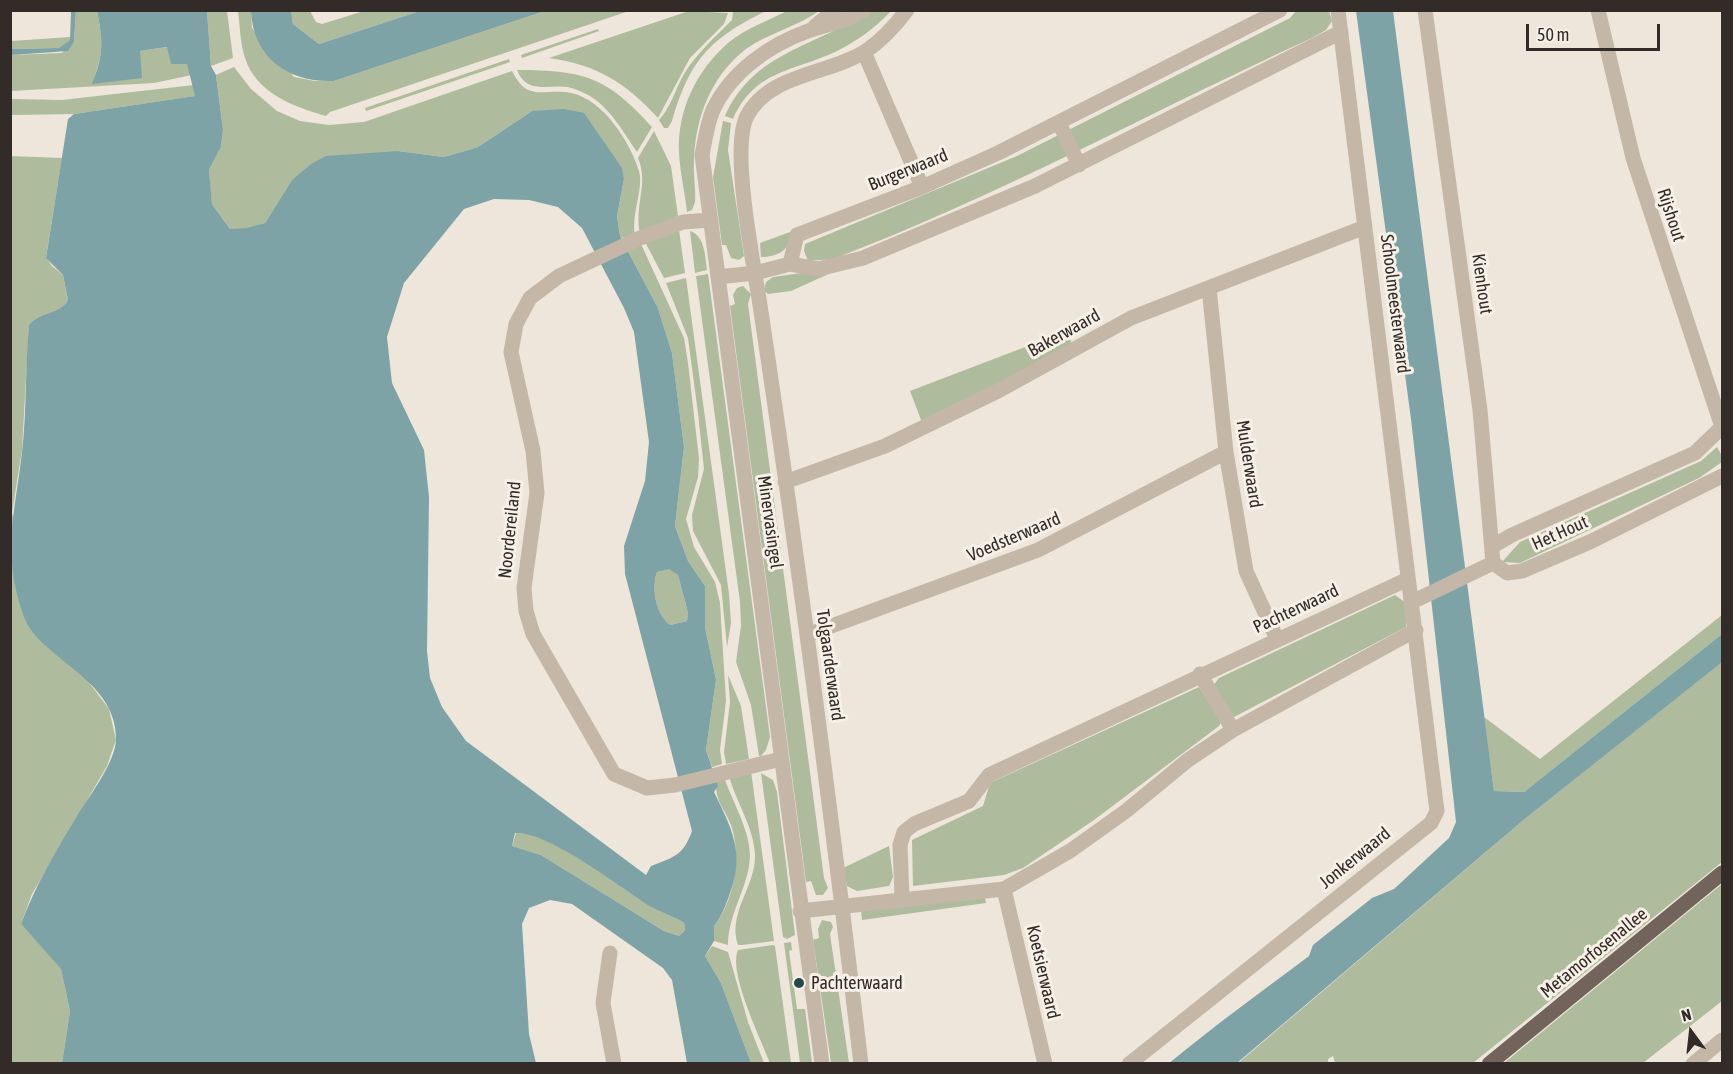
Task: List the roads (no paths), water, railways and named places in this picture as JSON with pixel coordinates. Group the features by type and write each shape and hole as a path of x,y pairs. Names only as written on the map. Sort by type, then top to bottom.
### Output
{"main road":[{"name":"Metamorfosenallee","path":"1489,1064 1722,873"}],"street":[{"name":"Minervasingel","path":"822,1064 702,155 714,110 739,74 758,57 807,32 835,10"},
{"name":"Minervasingel","path":"807,32 847,21 864,10"},
{"name":"Tolgaarderwaard","path":"861,1064 807,635 755,273 741,165 741,145 745,119 758,100 772,89 864,51 886,36 907,10"},
{"name":"Burgerwaard","path":"790,264 797,235 922,187 1059,123 1280,10"},
{"name":"Schoolmeesterwaard","path":"1338,10 1408,579 1419,599"},
{"name":"Kienhout","path":"1425,10 1480,410 1493,563"},
{"name":"Rijshout","path":"1598,10 1633,158 1722,427"},
{"path":"718,277 755,273 790,264 818,269 863,258 1079,165 1341,32"},
{"path":"864,51 922,187"},
{"path":"1059,123 1079,165"},
{"name":"Noordereiland","path":"710,220 683,222 631,242 558,276 530,298 516,324 511,352 533,451 537,493 524,588 526,611 533,634 614,774 647,788 675,785 781,759"},
{"name":"Bakerwaard","path":"785,482 885,446 1000,390 1131,318 1365,227"},
{"name":"Mulderwaard","path":"1209,288 1226,452 1246,571 1277,639"},
{"name":"Het Hout","path":"1493,546 1512,535 1695,453 1722,427"},
{"name":"Voedsterwaard","path":"807,635 1042,549 1226,452"},
{"name":"Het Hout","path":"1493,563 1508,573 1522,572 1592,541 1722,476"},
{"path":"1419,599 1493,563"},
{"name":"Pachterwaard","path":"902,898 900,845 904,832 914,824 969,801 988,775 1104,723 1200,675 1408,579"},
{"name":"Jonkerwaard","path":"1129,1064 1431,823 1437,811 1437,800 1416,630 1419,599"},
{"path":"800,911 902,898 1004,889 1070,851 1126,811 1188,760 1233,730 1416,630"},
{"path":"1200,675 1233,730"},
{"name":"Koetsierwaard","path":"1004,889 1045,1064"},
{"path":"610,953 603,1004 614,1064"},
{"path":"1693,1064 1722,1040"}],"water":[{"path":"71,11 76,11 74,42 68,51 11,55 11,49 59,48 70,40"},
{"path":"97,11 207,11 211,66 216,75 223,130 221,147 209,170 212,204 230,229 247,228 265,223 292,180 311,164 326,156 398,151 444,157 478,147 532,111 564,109 584,113 622,168 624,179 617,216 620,236 658,308 672,353 684,447 675,526 688,561 705,586 705,627 716,680 706,750 718,786 714,792 731,830 736,853 734,879 724,910 714,926 714,941 705,956 721,983 751,1063 687,1063 672,980 663,968 572,904 550,900 529,908 522,924 529,1034 536,1063 62,1063 70,1011 61,969 21,924 46,869 106,769 115,749 116,740 113,719 105,701 92,685 32,632 24,617 17,594 11,553 13,515 24,436 29,325 38,318 60,308 68,300 63,275 46,258 68,119 74,114 195,96 187,64 171,64 167,47 140,51 142,78 92,84 100,56 101,39","holes":["494,199 529,200 558,207 582,228 634,332 649,442 645,481 624,546 625,574 692,831 681,851 672,858 651,866 646,875 466,741 442,707 430,678 427,651 429,497 424,450 392,383 387,337 404,283 464,209","669,569 678,575 688,613 687,621 670,625 661,614 655,593 657,572","515,833 546,841 584,862 651,907 684,923 685,930 679,936 664,931 541,855 512,846"]},
{"path":"251,11 291,11 293,24 319,44 420,11 545,11 334,81 302,78 276,64 258,42"},
{"path":"1356,11 1393,11 1494,791 1524,792 1722,634 1722,662 1526,818 1237,1063 1168,1064 1309,956 1313,945 1372,898 1394,889 1449,838 1456,822 1411,419"}],"place":[{"name":"Pachterwaard","path":"799,983"}]}
